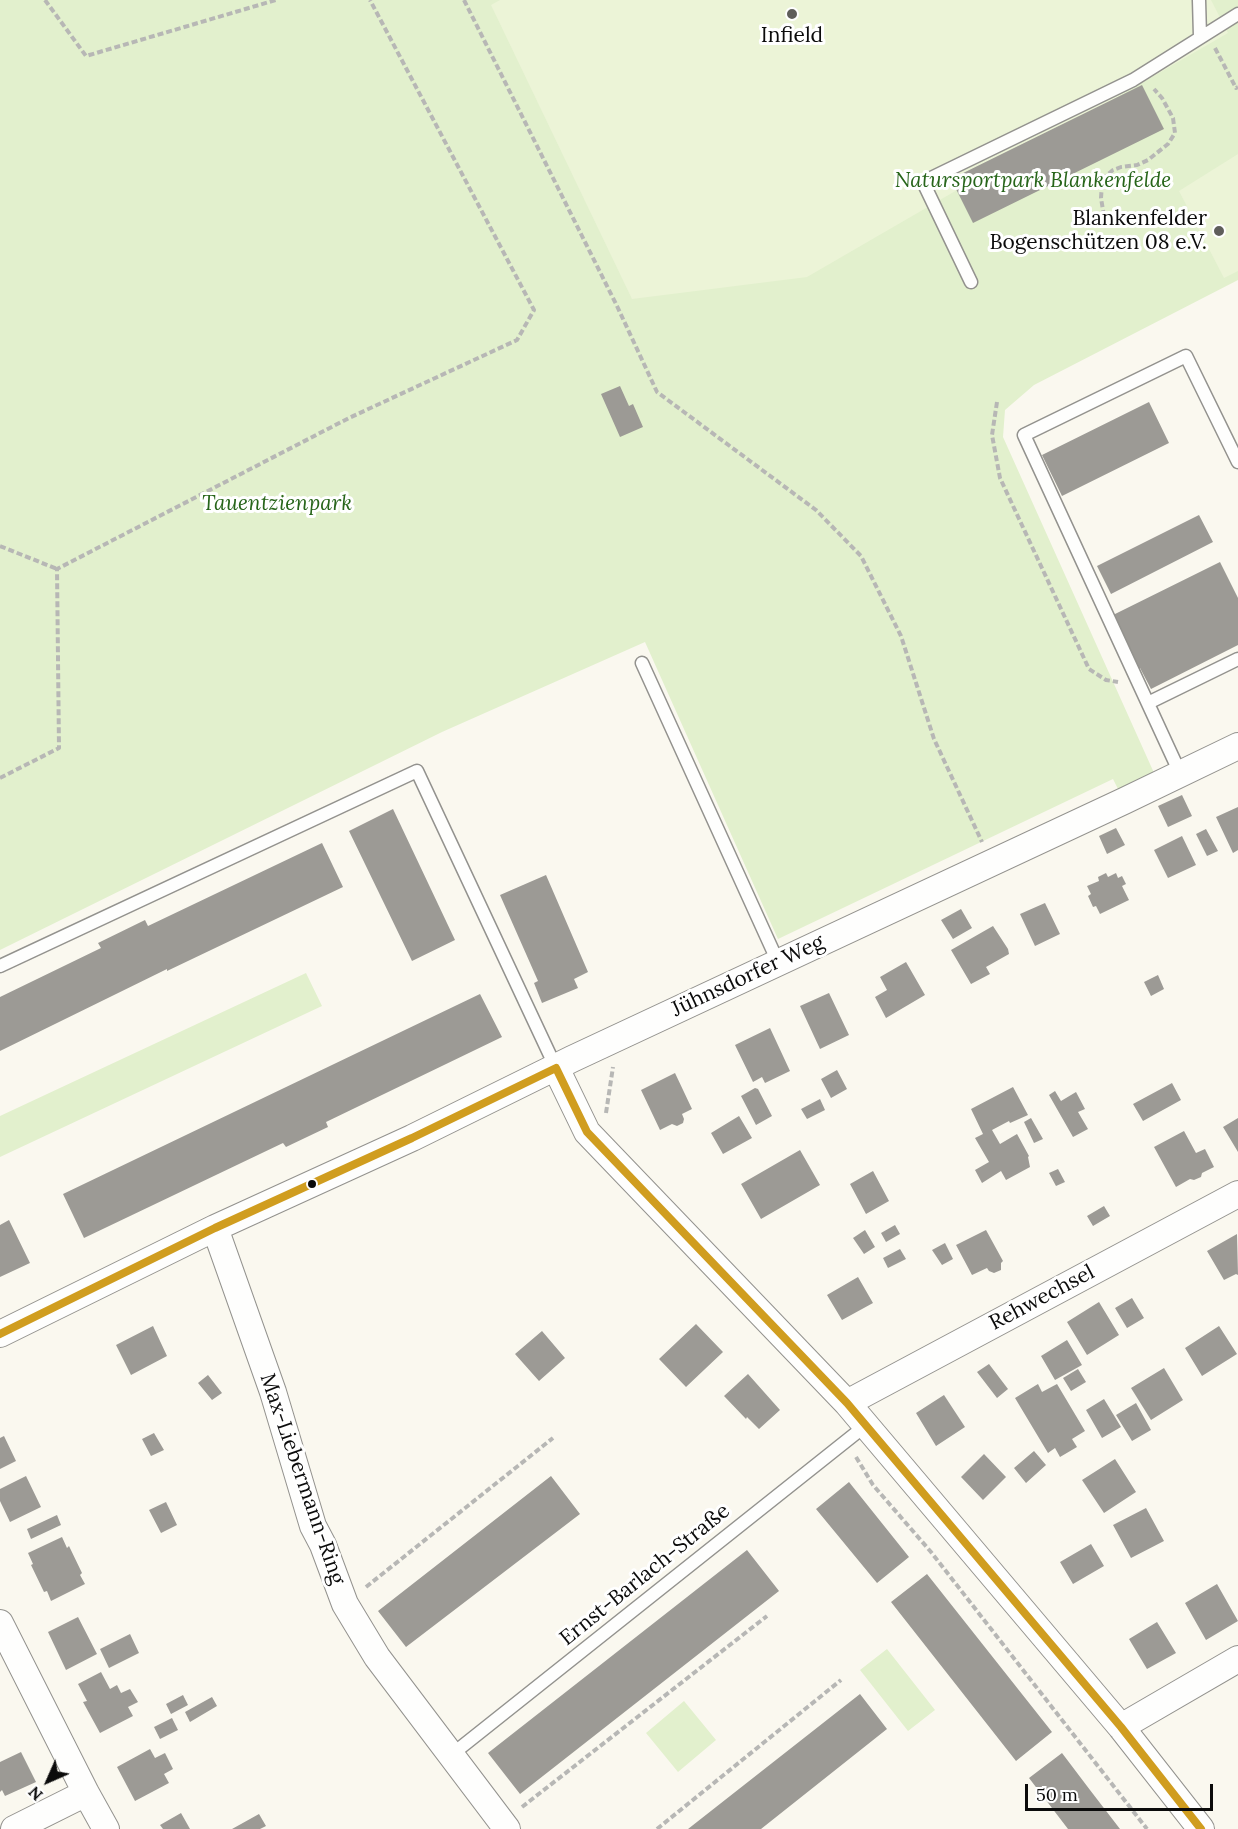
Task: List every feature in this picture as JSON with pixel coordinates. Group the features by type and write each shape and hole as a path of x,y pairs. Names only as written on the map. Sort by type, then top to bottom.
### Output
{"street":[{"name":"Jühnsdorfer Weg","path":"0,1334 215,1228 412,1138 778,962 1238,746"},
{"path":"556,1068 587,1132 847,1403 856,1433 1120,1726 1201,1829"},
{"name":"Rehwechsel","path":"847,1403 1238,1194"},
{"name":"Max-Liebermann-Ring","path":"215,1228 273,1392 313,1526 323,1545 345,1604 376,1658 504,1826"},
{"path":"0,1623 106,1829"},
{"path":"1120,1726 1238,1659"},
{"path":"14,1829 86,1793"}],"lane":[{"path":"1199,0 1204,34"},
{"path":"971,282 923,182 1140,75 1238,14"},
{"path":"1180,773 1024,435 1186,356 1238,462"},
{"path":"1148,703 1238,659"},
{"path":"642,663 778,962"},
{"path":"0,966 417,771 556,1068"},
{"name":"Ernst-Barlach-Straße","path":"450,1756 856,1433"}],"path":[{"path":"45,0 86,56 276,0"},
{"path":"0,546 57,569 349,418 517,340 534,309 370,0"},
{"path":"464,0 618,306 657,392 816,510 861,556 901,636 934,739 992,863"},
{"path":"1204,34 1236,88 1238,87"},
{"path":"1104,216 1101,198 1102,184 1106,176 1113,170 1148,160 1168,144 1174,133 1173,118 1162,98 1140,75"},
{"path":"997,402 992,435 1000,478 1089,669 1106,680 1128,683"},
{"path":"0,778 59,748 57,569"},
{"path":"856,1433 873,1485 931,1552 1147,1829"},
{"path":"345,1604 553,1438"},
{"path":"504,1826 767,1616"},
{"path":"657,1829 841,1680"}],"green space":[{"path":"0,0 1238,0 1238,280 1034,385 1005,410 1003,437 1159,784 1124,801 1113,779 778,939 645,642 442,732 0,950"},
{"path":"500,0 1211,0 1228,33 807,277 632,299 491,5"},
{"name":"Blankenfelder Bogenschützen 08 e.V.","path":"1238,154 1238,271 1224,278 1179,191"},
{"path":"306,973 322,1006 0,1157 0,1116"},
{"path":"887,1649 935,1710 908,1731 860,1670"},
{"path":"684,1701 716,1740 678,1772 646,1733"}],"building":[{"path":"1142,85 1164,129 973,223 951,179"},
{"path":"620,386 629,406 633,404 643,427 620,437 601,394"},
{"path":"1149,402 1169,443 1062,496 1042,455"},
{"path":"1199,515 1213,542 1111,594 1097,566"},
{"path":"1220,562 1238,598 1238,645 1151,689 1111,616"},
{"path":"1182,795 1192,816 1168,827 1158,806"},
{"path":"1238,807 1238,850 1233,853 1216,817"},
{"path":"393,809 455,940 412,961 349,831"},
{"path":"1116,828 1125,845 1107,854 1099,836"},
{"path":"1206,829 1218,851 1207,856 1196,834"},
{"path":"1182,836 1196,865 1168,878 1154,850"},
{"path":"322,843 343,887 167,971 167,969 0,1051 0,997 101,948 98,943 145,920 148,926"},
{"path":"1106,873 1108,877 1116,873 1118,878 1122,876 1126,884 1122,886 1129,900 1100,914 1096,906 1093,907 1087,886 1099,881 1098,877"},
{"path":"546,875 588,972 574,979 578,988 542,1003 534,983 538,981 500,895"},
{"path":"1045,903 1060,934 1035,946 1020,914"},
{"path":"961,909 972,928 953,939 941,920"},
{"path":"993,926 1009,954 986,967 990,974 971,984 951,950"},
{"path":"906,962 925,995 886,1018 875,997 887,990 880,977"},
{"path":"1158,975 1164,989 1151,996 1144,982"},
{"path":"829,993 849,1035 820,1049 800,1006"},
{"path":"480,994 502,1037 326,1122 328,1127 286,1147 283,1143 84,1238 63,1194"},
{"path":"770,1028 790,1071 765,1083 762,1077 753,1082 735,1045"},
{"path":"837,1070 847,1089 831,1098 821,1079"},
{"path":"675,1073 692,1109 682,1114 683,1123 677,1126 672,1124 660,1130 641,1090"},
{"path":"1172,1083 1181,1100 1143,1121 1133,1104"},
{"path":"1013,1087 1028,1115 992,1130 1000,1144 1017,1134 1029,1156 1030,1167 1006,1180 1001,1171 982,1183 975,1170 989,1162 975,1138 983,1134 971,1109"},
{"path":"755,1088 758,1089 772,1116 756,1125 741,1096"},
{"path":"1055,1091 1061,1101 1076,1092 1085,1109 1078,1112 1088,1129 1073,1137 1049,1095"},
{"path":"820,1099 825,1110 807,1119 801,1109"},
{"path":"739,1116 752,1138 723,1154 711,1133"},
{"path":"1031,1118 1043,1139 1034,1143 1024,1122"},
{"path":"1238,1118 1238,1152 1223,1127"},
{"path":"1184,1131 1196,1153 1205,1149 1214,1167 1202,1173 1201,1177 1190,1179 1176,1187 1154,1147"},
{"path":"800,1150 820,1185 761,1219 741,1184"},
{"path":"1058,1169 1065,1182 1056,1186 1049,1173"},
{"path":"873,1171 889,1201 866,1214 850,1184"},
{"path":"1104,1206 1110,1216 1093,1226 1087,1216"},
{"path":"9,1220 30,1263 0,1277 0,1225"},
{"path":"895,1225 900,1234 886,1242 881,1233"},
{"path":"865,1230 875,1247 864,1254 853,1238"},
{"path":"986,1230 1003,1261 1001,1270 994,1273 987,1268 972,1275 956,1245"},
{"path":"1237,1234 1238,1275 1224,1280 1207,1251"},
{"path":"945,1243 953,1259 942,1265 932,1250"},
{"path":"900,1249 906,1259 888,1268 883,1258"},
{"path":"858,1277 873,1303 842,1320 827,1295"},
{"path":"1132,1298 1144,1318 1127,1328 1115,1308"},
{"path":"1099,1302 1119,1335 1087,1355 1067,1322"},
{"path":"696,1324 723,1352 686,1387 659,1359"},
{"path":"153,1326 167,1356 131,1375 116,1345"},
{"path":"1219,1326 1237,1354 1202,1376 1185,1348"},
{"path":"542,1331 565,1358 539,1381 515,1354"},
{"path":"1067,1340 1082,1365 1055,1380 1041,1356"},
{"path":"989,1364 1008,1389 997,1398 977,1372"},
{"path":"1164,1368 1183,1400 1151,1420 1131,1388"},
{"path":"1078,1369 1086,1382 1071,1391 1063,1378"},
{"path":"748,1374 780,1410 759,1429 724,1396"},
{"path":"208,1375 222,1393 212,1400 198,1383"},
{"path":"1038,1384 1042,1392 1057,1384 1085,1431 1072,1439 1077,1447 1060,1457 1055,1448 1048,1453 1015,1398"},
{"path":"944,1395 965,1427 936,1446 916,1413"},
{"path":"1104,1399 1121,1427 1102,1438 1086,1410"},
{"path":"1136,1403 1151,1430 1132,1441 1116,1415"},
{"path":"154,1433 164,1450 151,1456 142,1439"},
{"path":"4,1436 16,1461 0,1469 0,1438"},
{"path":"1034,1451 1046,1465 1026,1483 1014,1468"},
{"path":"984,1454 1006,1477 983,1500 961,1477"},
{"path":"1115,1459 1136,1492 1104,1513 1082,1480"},
{"path":"26,1476 41,1507 10,1522 0,1501 0,1489"},
{"path":"551,1476 580,1514 406,1647 378,1611"},
{"path":"849,1482 909,1557 877,1583 816,1509"},
{"path":"166,1502 177,1525 161,1533 149,1510"},
{"path":"1146,1508 1164,1541 1131,1558 1113,1525"},
{"path":"57,1515 61,1525 31,1539 27,1529"},
{"path":"62,1537 67,1548 69,1546 85,1584 51,1601 31,1565 33,1564 28,1553"},
{"path":"1091,1544 1104,1566 1073,1584 1060,1562"},
{"path":"747,1550 779,1591 520,1794 488,1753"},
{"path":"927,1574 1052,1732 1016,1761 891,1602"},
{"path":"1217,1584 1238,1621 1206,1640 1185,1603"},
{"path":"78,1617 97,1654 66,1670 48,1632"},
{"path":"1157,1622 1176,1653 1147,1669 1129,1639"},
{"path":"130,1634 139,1653 109,1668 100,1649"},
{"path":"101,1672 110,1689 117,1685 121,1693 130,1689 138,1702 128,1707 133,1716 100,1733 83,1702 87,1701 78,1684"},
{"path":"860,1694 887,1729 761,1829 688,1829"},
{"path":"183,1695 188,1705 171,1714 166,1704"},
{"path":"212,1697 217,1706 190,1722 185,1712"},
{"path":"172,1718 178,1730 160,1739 154,1727"},
{"path":"150,1749 155,1758 165,1753 173,1769 164,1774 169,1783 135,1801 117,1767"},
{"path":"21,1752 36,1782 5,1796 2,1790 0,1792 0,1762"},
{"path":"1062,1753 1120,1829 1068,1829 1029,1778"},
{"path":"181,1813 190,1829 163,1829 160,1825"},
{"path":"259,1814 266,1826 260,1829 232,1829"}],"transit line":[{"path":"556,1068 587,1132 847,1403 1121,1727 1201,1829"},
{"path":"0,1334 215,1228 412,1138 556,1068"}],"place":[{"name":"Infield","path":"792,14"},
{"name":"Blankenfelder Bogenschützen 08 e.V.","path":"1219,231"}],"park label":[{"name":"Natursportpark Blankenfelde","path":"1033,181"},
{"name":"Tauentzienpark","path":"277,504"}]}
